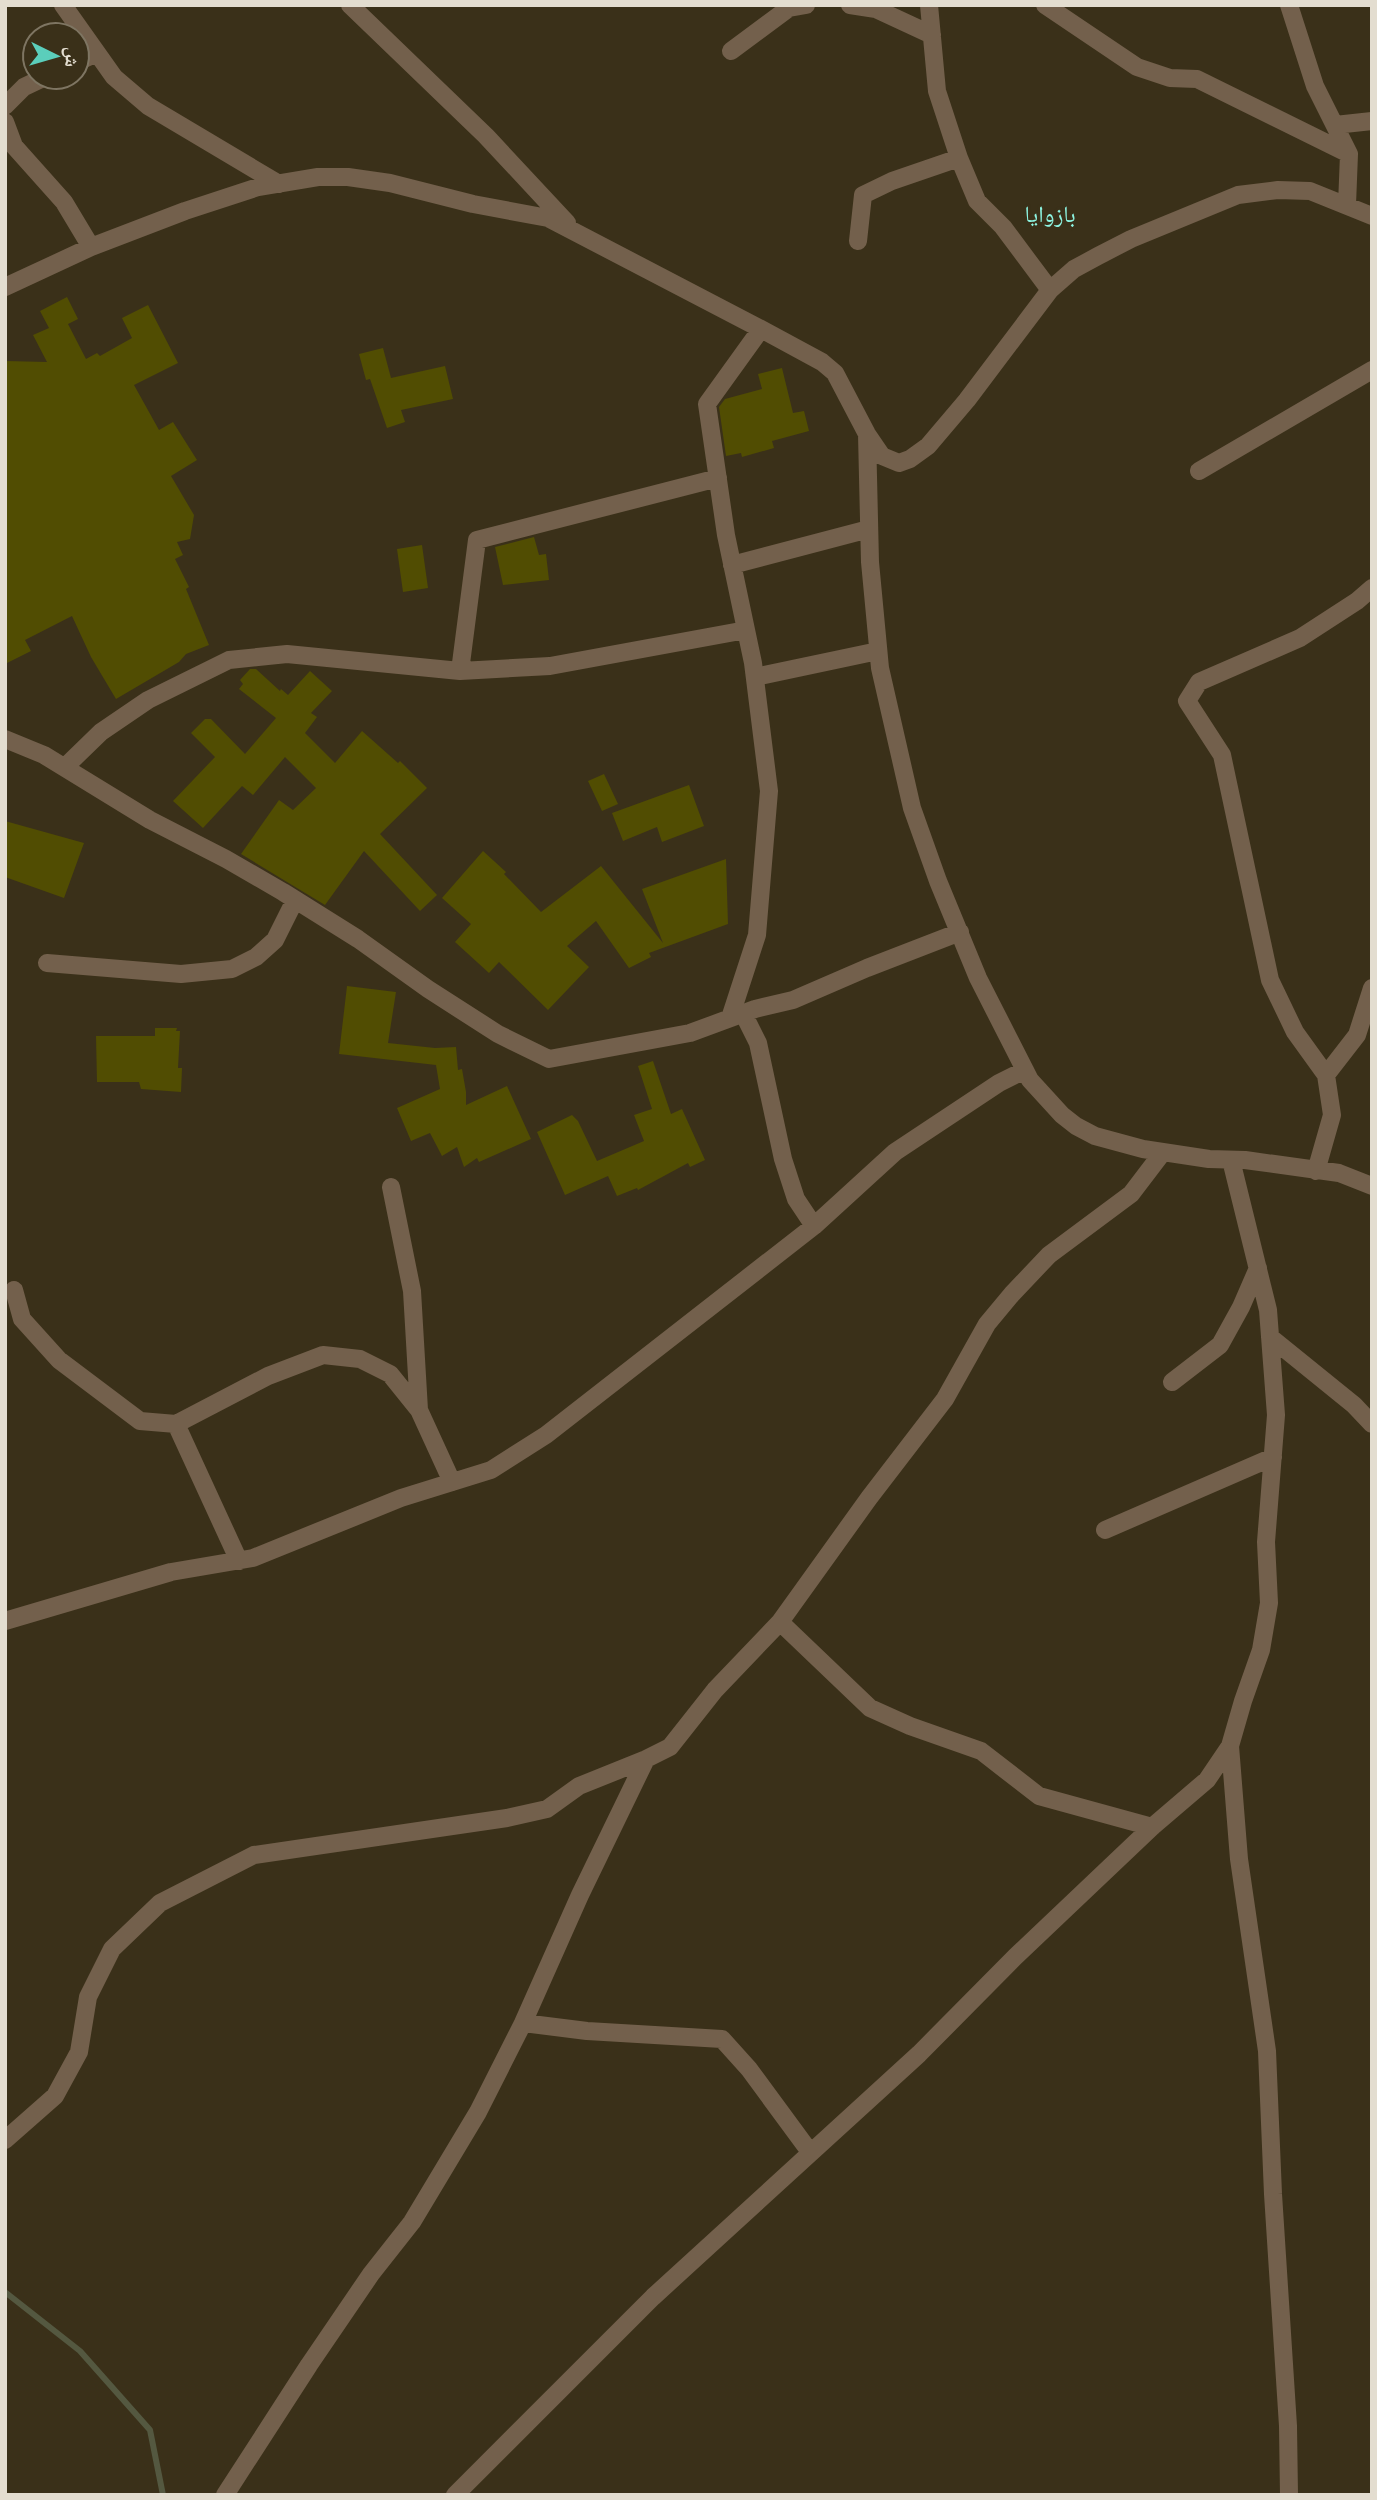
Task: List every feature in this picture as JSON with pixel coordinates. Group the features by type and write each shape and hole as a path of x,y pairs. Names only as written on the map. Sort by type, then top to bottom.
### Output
{"street":[{"path":"63,5 114,76 148,106 279,184"},
{"path":"350,5 486,136 573,230"},
{"path":"731,51 789,8 806,5"},
{"path":"850,5 876,9 932,35"},
{"path":"929,5 937,91 959,158 978,201 1003,227 1050,290"},
{"path":"1045,5 1137,67 1170,78 1197,79 1349,154"},
{"path":"1289,5 1315,86 1349,154 1347,205"},
{"path":"91,56 97,53"},
{"path":"5,106 21,90"},
{"path":"1335,125 1372,121"},
{"path":"5,122 14,146 64,202 90,247"},
{"path":"858,241 863,195 892,181 959,158"},
{"path":"5,287 90,247 258,187 318,177 348,177 390,183 473,204 548,218 822,362 835,373 867,434 882,456 899,463 910,459 928,446 967,400 1050,290 1074,269 1131,239 1238,195 1278,190 1310,191 1347,205 1371,220"},
{"path":"737,1016 757,934 769,791 755,677 732,565 707,404 761,329"},
{"path":"1199,471 1372,370"},
{"path":"867,434 869,529 880,668 912,808 938,881 960,932 1003,1031 1030,1080 1047,1100 1076,1126 1095,1136 1143,1149 1339,1173 1372,1186"},
{"path":"460,671 477,540 718,478"},
{"path":"732,565 869,529"},
{"path":"1316,1171 1332,1115 1326,1075 1295,1032 1270,980 1222,755 1188,701 1199,682 1300,638 1357,601 1372,588"},
{"path":"65,767 101,732 148,700 229,660 288,654 460,671 550,666 746,630"},
{"path":"755,677 878,651"},
{"path":"5,739 65,767 150,820 226,859 358,939 498,1034 549,1059 690,1033 793,1000 960,932"},
{"path":"47,963 181,974 232,968 256,957 275,940 295,900"},
{"path":"1326,1075 1357,1035 1372,988"},
{"path":"737,1016 758,1044 783,1159 796,1199 814,1226"},
{"path":"5,1621 171,1572 253,1558 401,1498 491,1470 546,1435 814,1226 895,1152 999,1083 1025,1070"},
{"path":"5,2140 55,2096 79,2052 88,1997 112,1949 160,1903 254,1855 507,1818 547,1809 579,1786 670,1747 715,1690 780,1622 869,1498 945,1399 987,1324 1049,1255 1131,1194 1163,1152"},
{"path":"455,2495 653,2297 919,2054 1015,1957 1152,1827 1207,1780 1230,1746 1242,1701 1261,1650 1269,1604 1266,1542 1276,1415 1268,1310 1231,1160"},
{"path":"391,1187 412,1292 419,1410"},
{"path":"1172,1382 1220,1345 1258,1268"},
{"path":"14,1290 22,1319 59,1360 140,1422 176,1423 268,1376 323,1355 360,1359 390,1374 419,1410 452,1482"},
{"path":"1270,1337 1354,1405 1372,1424"},
{"path":"176,1423 239,1561"},
{"path":"1105,1530 1273,1457"},
{"path":"780,1622 870,1708 910,1726 981,1751 1039,1796 1152,1827"},
{"path":"1230,1746 1239,1859 1267,2051 1288,2426 1289,2495"},
{"path":"225,2495 371,2274 412,2222 478,2112 523,2023 580,1895 646,1759"},
{"path":"523,2023 587,2031 722,2039 749,2069 810,2152"}],"building":[{"path":"67,297 78,319 68,324 86,359 97,353 100,356 132,338 122,318 148,305 178,363 134,385 159,430 173,422 197,460 171,476 194,515 190,539 177,542 183,555 175,559 189,587 186,589 209,645 186,654 179,662 116,699 91,657 72,616 25,640 31,651 5,664 5,361 47,362 33,335 49,328 40,311"},
{"path":"383,348 391,378 445,366 453,399 401,410 405,422 387,428 370,379 366,380 359,354"},
{"path":"782,368 793,413 804,411 809,431 772,441 774,448 742,457 741,453 726,456 719,407 725,399 762,389 758,374"},
{"path":"534,537 539,555 546,554 549,580 503,585 495,547"},
{"path":"422,545 428,588 403,592 397,549"},
{"path":"250,669 256,669 288,695 310,671 332,691 311,713 317,717 305,733 335,763 362,731 398,763 400,761 427,788 380,834 437,895 420,911 364,851 325,905 241,854 279,800 293,810 316,788 285,757 253,795 242,786 203,828 173,801 215,757 191,733 205,719 211,719 245,754 276,718 239,689 243,684 240,680"},
{"path":"604,774 618,804 602,811 588,781"},
{"path":"689,785 704,826 662,842 657,827 623,841 612,813"},
{"path":"5,821 84,843 64,898 5,877"},
{"path":"483,851 506,872 504,874 541,912 601,866 663,943 642,889 726,859 728,924 649,953 651,957 629,968 596,921 567,946 589,967 548,1010 499,962 489,973 455,942 471,924 442,898"},
{"path":"347,986 396,992 388,1043 435,1048 456,1047 458,1070 462,1069 466,1092 466,1105 507,1086 531,1139 479,1162 477,1158 464,1167 457,1147 442,1156 430,1133 411,1141 397,1108 440,1089 436,1065 339,1054"},
{"path":"155,1028 177,1028 176,1031 180,1031 178,1068 182,1068 181,1092 141,1089 139,1082 97,1082 96,1036 155,1036"},
{"path":"653,1061 671,1114 682,1109 705,1160 690,1167 688,1163 638,1190 637,1188 617,1196 608,1176 565,1195 537,1132 572,1115 578,1121 597,1161 644,1141 634,1115 652,1109 638,1066"}],"waterway":[{"path":"5,2292 80,2351 150,2430 163,2495"}],"district":[{"name":"بازوایا","path":"1050,214"}]}
